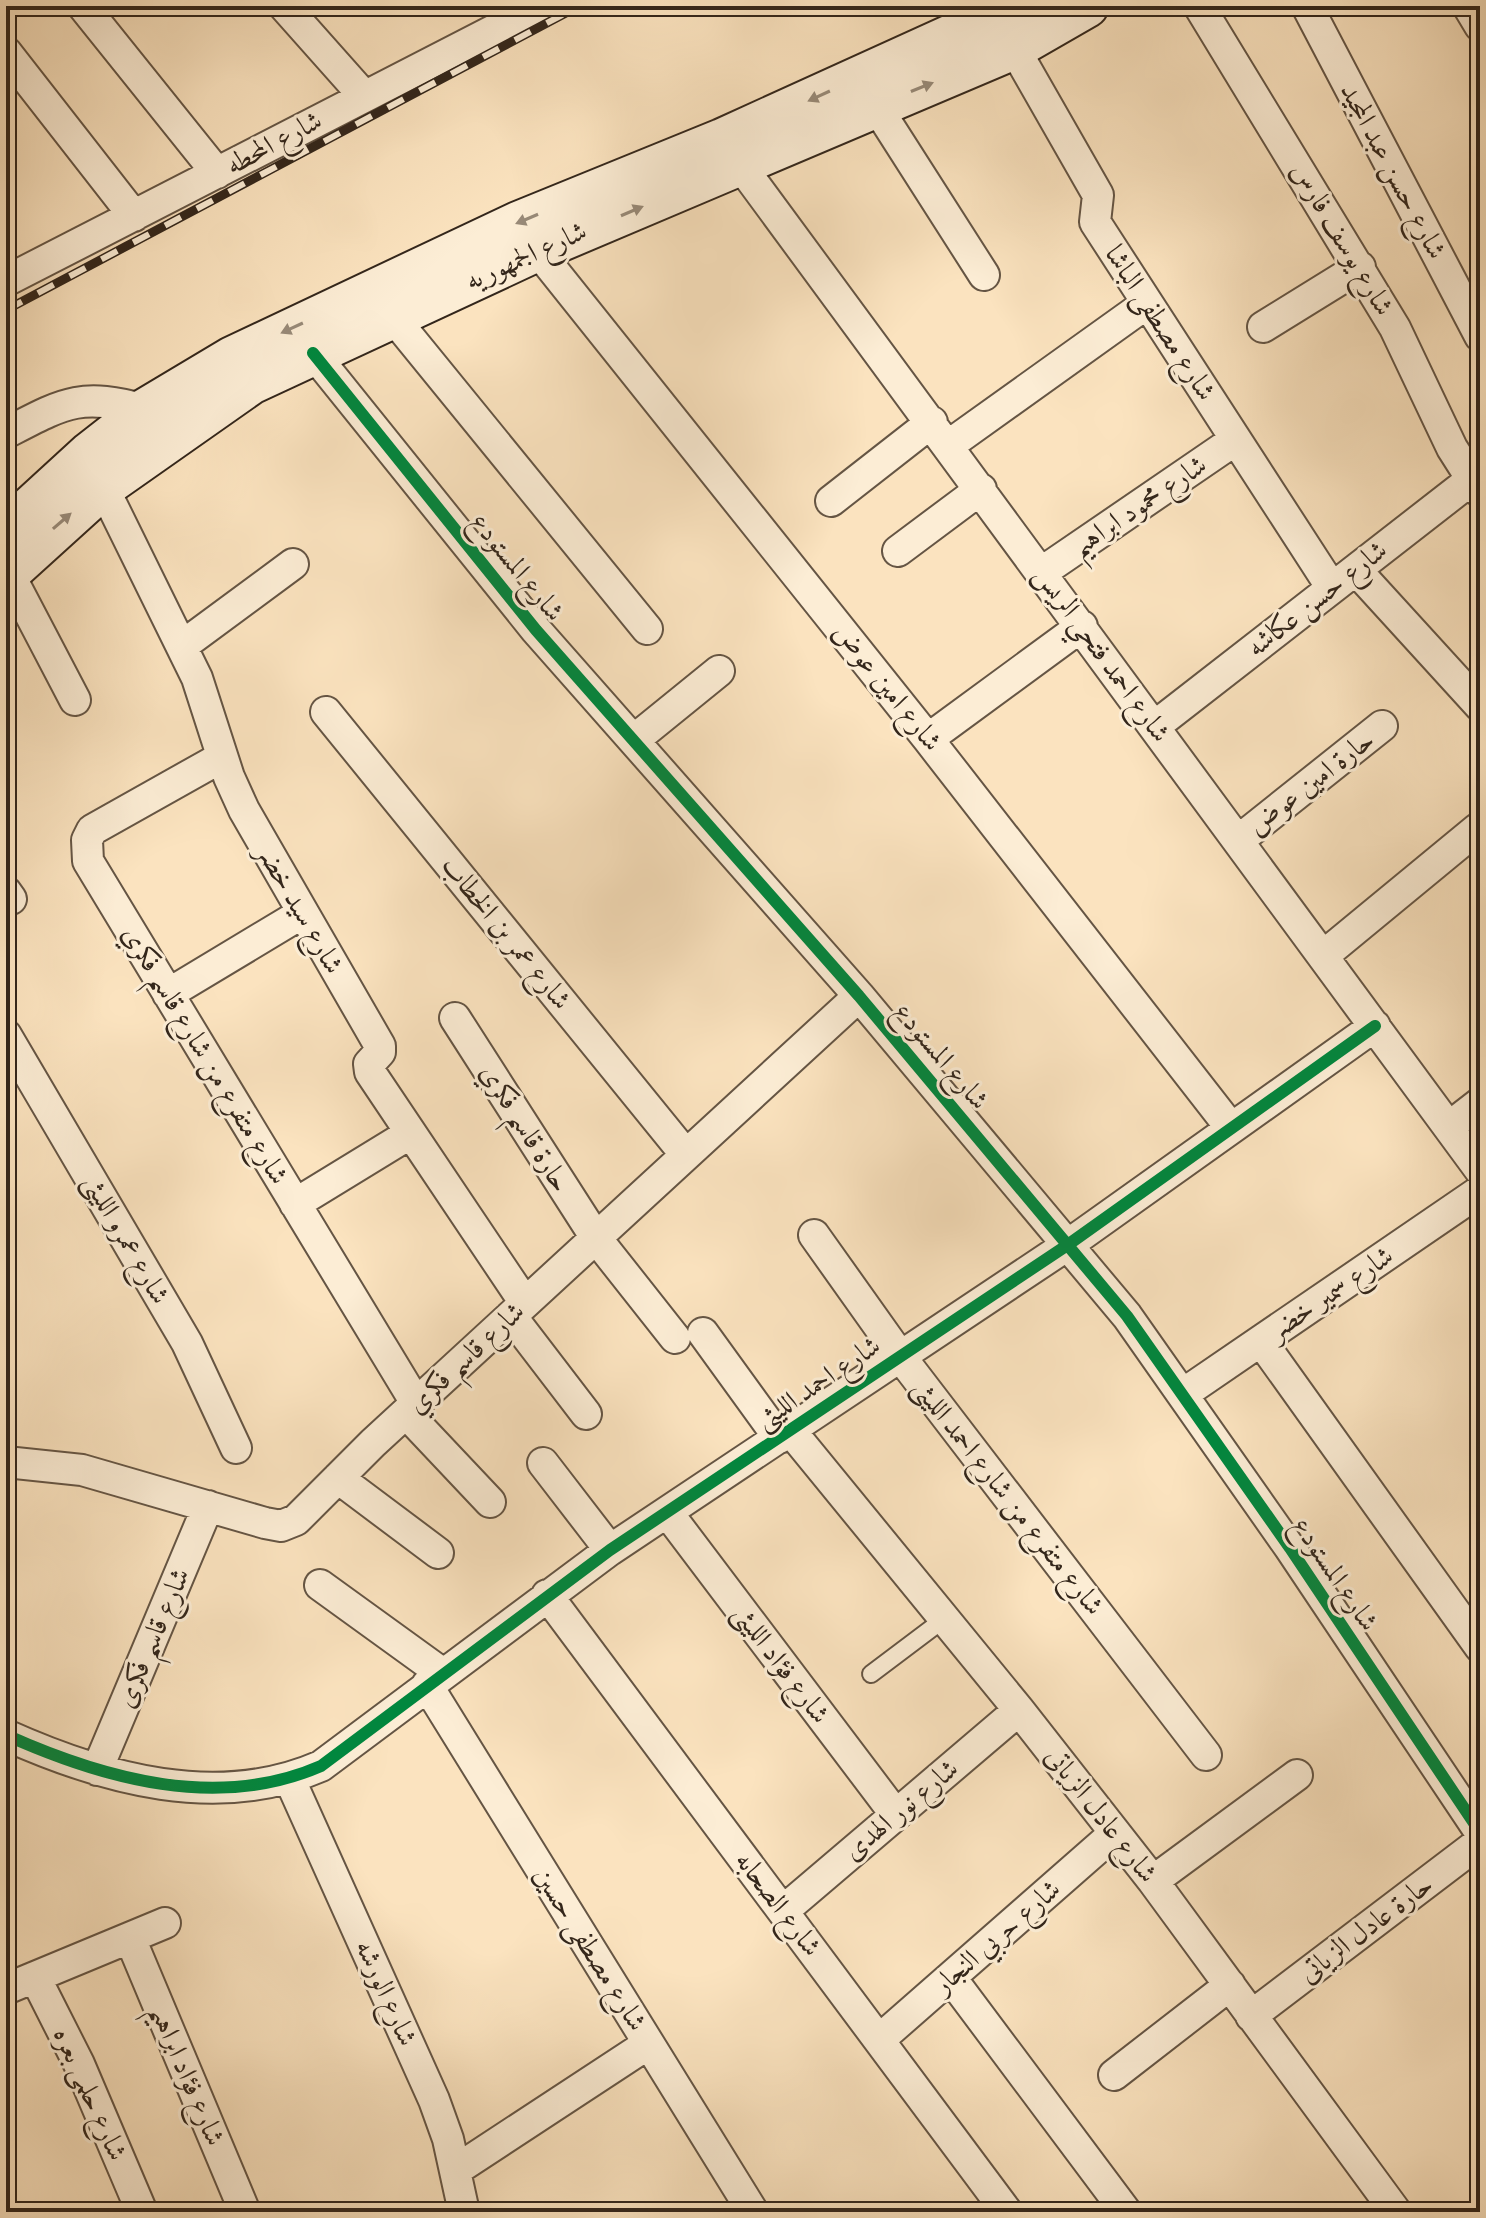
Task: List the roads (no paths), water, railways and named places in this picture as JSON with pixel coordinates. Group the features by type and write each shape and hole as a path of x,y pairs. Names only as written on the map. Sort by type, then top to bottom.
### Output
{"main road":[{"name":"شارع الجمهوريه","path":"7,574 103,487 242,370 313,353 537,250 1017,6"},
{"name":"شارع الجمهوريه","path":"6,530 90,453 145,410 242,370 518,223 876,106 1014,48 1087,6"}],"street":[{"path":"83,6 217,173"},
{"path":"284,6 364,96"},
{"name":"شارع يوسف فارس","path":"1199,6 1360,267 1477,482"},
{"name":"شارع حسن عبد المجيد","path":"1307,6 1480,336"},
{"path":"1468,6 1480,26"},
{"name":"شارع المحطه","path":"6,281 538,7"},
{"name":"شارع مصطفى الباشا","path":"1014,48 1098,195 1095,222 1332,588"},
{"path":"6,52 134,216"},
{"path":"876,106 984,275"},
{"name":"شارع احمد فتحي الريس","path":"732,153 1480,1170"},
{"name":"شارع امين عوض","path":"537,250 928,739 1231,1128"},
{"path":"1263,327 1360,267"},
{"path":"831,501 1146,304"},
{"path":"392,316 647,629"},
{"name":"شارع المستودع","path":"313,353 536,630 859,996 1069,1244 1183,1394 1480,1832"},
{"path":"6,433 80,400 105,400 145,410"},
{"name":"شارع محمود ابراهيم","path":"1042,572 1235,440"},
{"name":"شارع حسن عكاشه","path":"1155,726 1332,588 1477,482"},
{"name":"شارع سيد خضر","path":"103,487 182,646 207,705 222,757 244,810 301,914 380,1046 369,1070 586,1414"},
{"path":"898,551 981,489"},
{"path":"182,646 293,564"},
{"path":"1356,570 1480,706"},
{"path":"7,574 75,700"},
{"path":"928,739 1082,626"},
{"path":"634,740 719,671"},
{"name":"شارع عمر بن الخطاب","path":"326,712 686,1155"},
{"name":"حارة امين عوض","path":"1239,840 1382,726"},
{"name":"شارع متفرع من شارع قاسم فكري","path":"222,757 101,824 87,840 88,861 295,1204 411,1408 490,1502"},
{"path":"1323,956 1477,829"},
{"path":"168,994 301,914"},
{"name":"شارع قاسم فكري","path":"6,1462 82,1470 281,1526 309,1510 411,1408 859,996"},
{"name":"حارة قاسم فكري","path":"455,1018 596,1238 689,1335"},
{"name":"شارع احمد الليثى","path":"6,1735 97,1770 194,1788 244,1788 290,1780 321,1766 610,1550 1069,1244 1375,1026"},
{"name":"شارع عمرو الليثى","path":"6,1035 187,1343 236,1448"},
{"path":"1449,1127 1480,1103"},
{"path":"295,1204 411,1133"},
{"name":"شارع سمير خضر","path":"1183,1394 1480,1191"},
{"name":"شارع متفرع من شارع احمد الليثى","path":"814,1235 900,1356 1206,1755"},
{"name":"شارع عادل الزياتى","path":"689,1335 785,1434 1019,1710 1153,1881 1396,2212"},
{"path":"1261,1341 1480,1647"},
{"path":"543,1463 610,1550"},
{"path":"338,1478 438,1553"},
{"name":"شارع قاسم فكرى","path":"97,1770 208,1506"},
{"name":"شارع فؤاد الليثى","path":"667,1512 896,1815"},
{"path":"320,1585 435,1679"},
{"name":"شارع الصحابه","path":"547,1595 1007,2212"},
{"name":"شارع مصطفى حسين","path":"435,1679 648,2044 753,2212"},
{"name":"شارع نور الهدى","path":"783,1911 1019,1710"},
{"path":"1153,1881 1297,1775"},
{"name":"شارع الورشه","path":"290,1780 434,2100 456,2170 464,2212"},
{"name":"شارع حربي النجار","path":"879,2040 1115,1833"},
{"name":"حارة عادل الزياتى","path":"1251,2016 1480,1842"},
{"path":"6,1989 165,1923"},
{"name":"شارع فؤاد ابراهيم","path":"130,1938 245,2212"},
{"name":"شارع حلمى بعره","path":"35,1977 79,2064 142,2212"},
{"path":"951,1978 1126,2212"},
{"path":"1114,2075 1230,1985"},
{"path":"456,2170 648,2044"}],"lane":[{"path":"871,1674 944,1619"}],"railway":[{"path":"6,310 579,6"}]}
